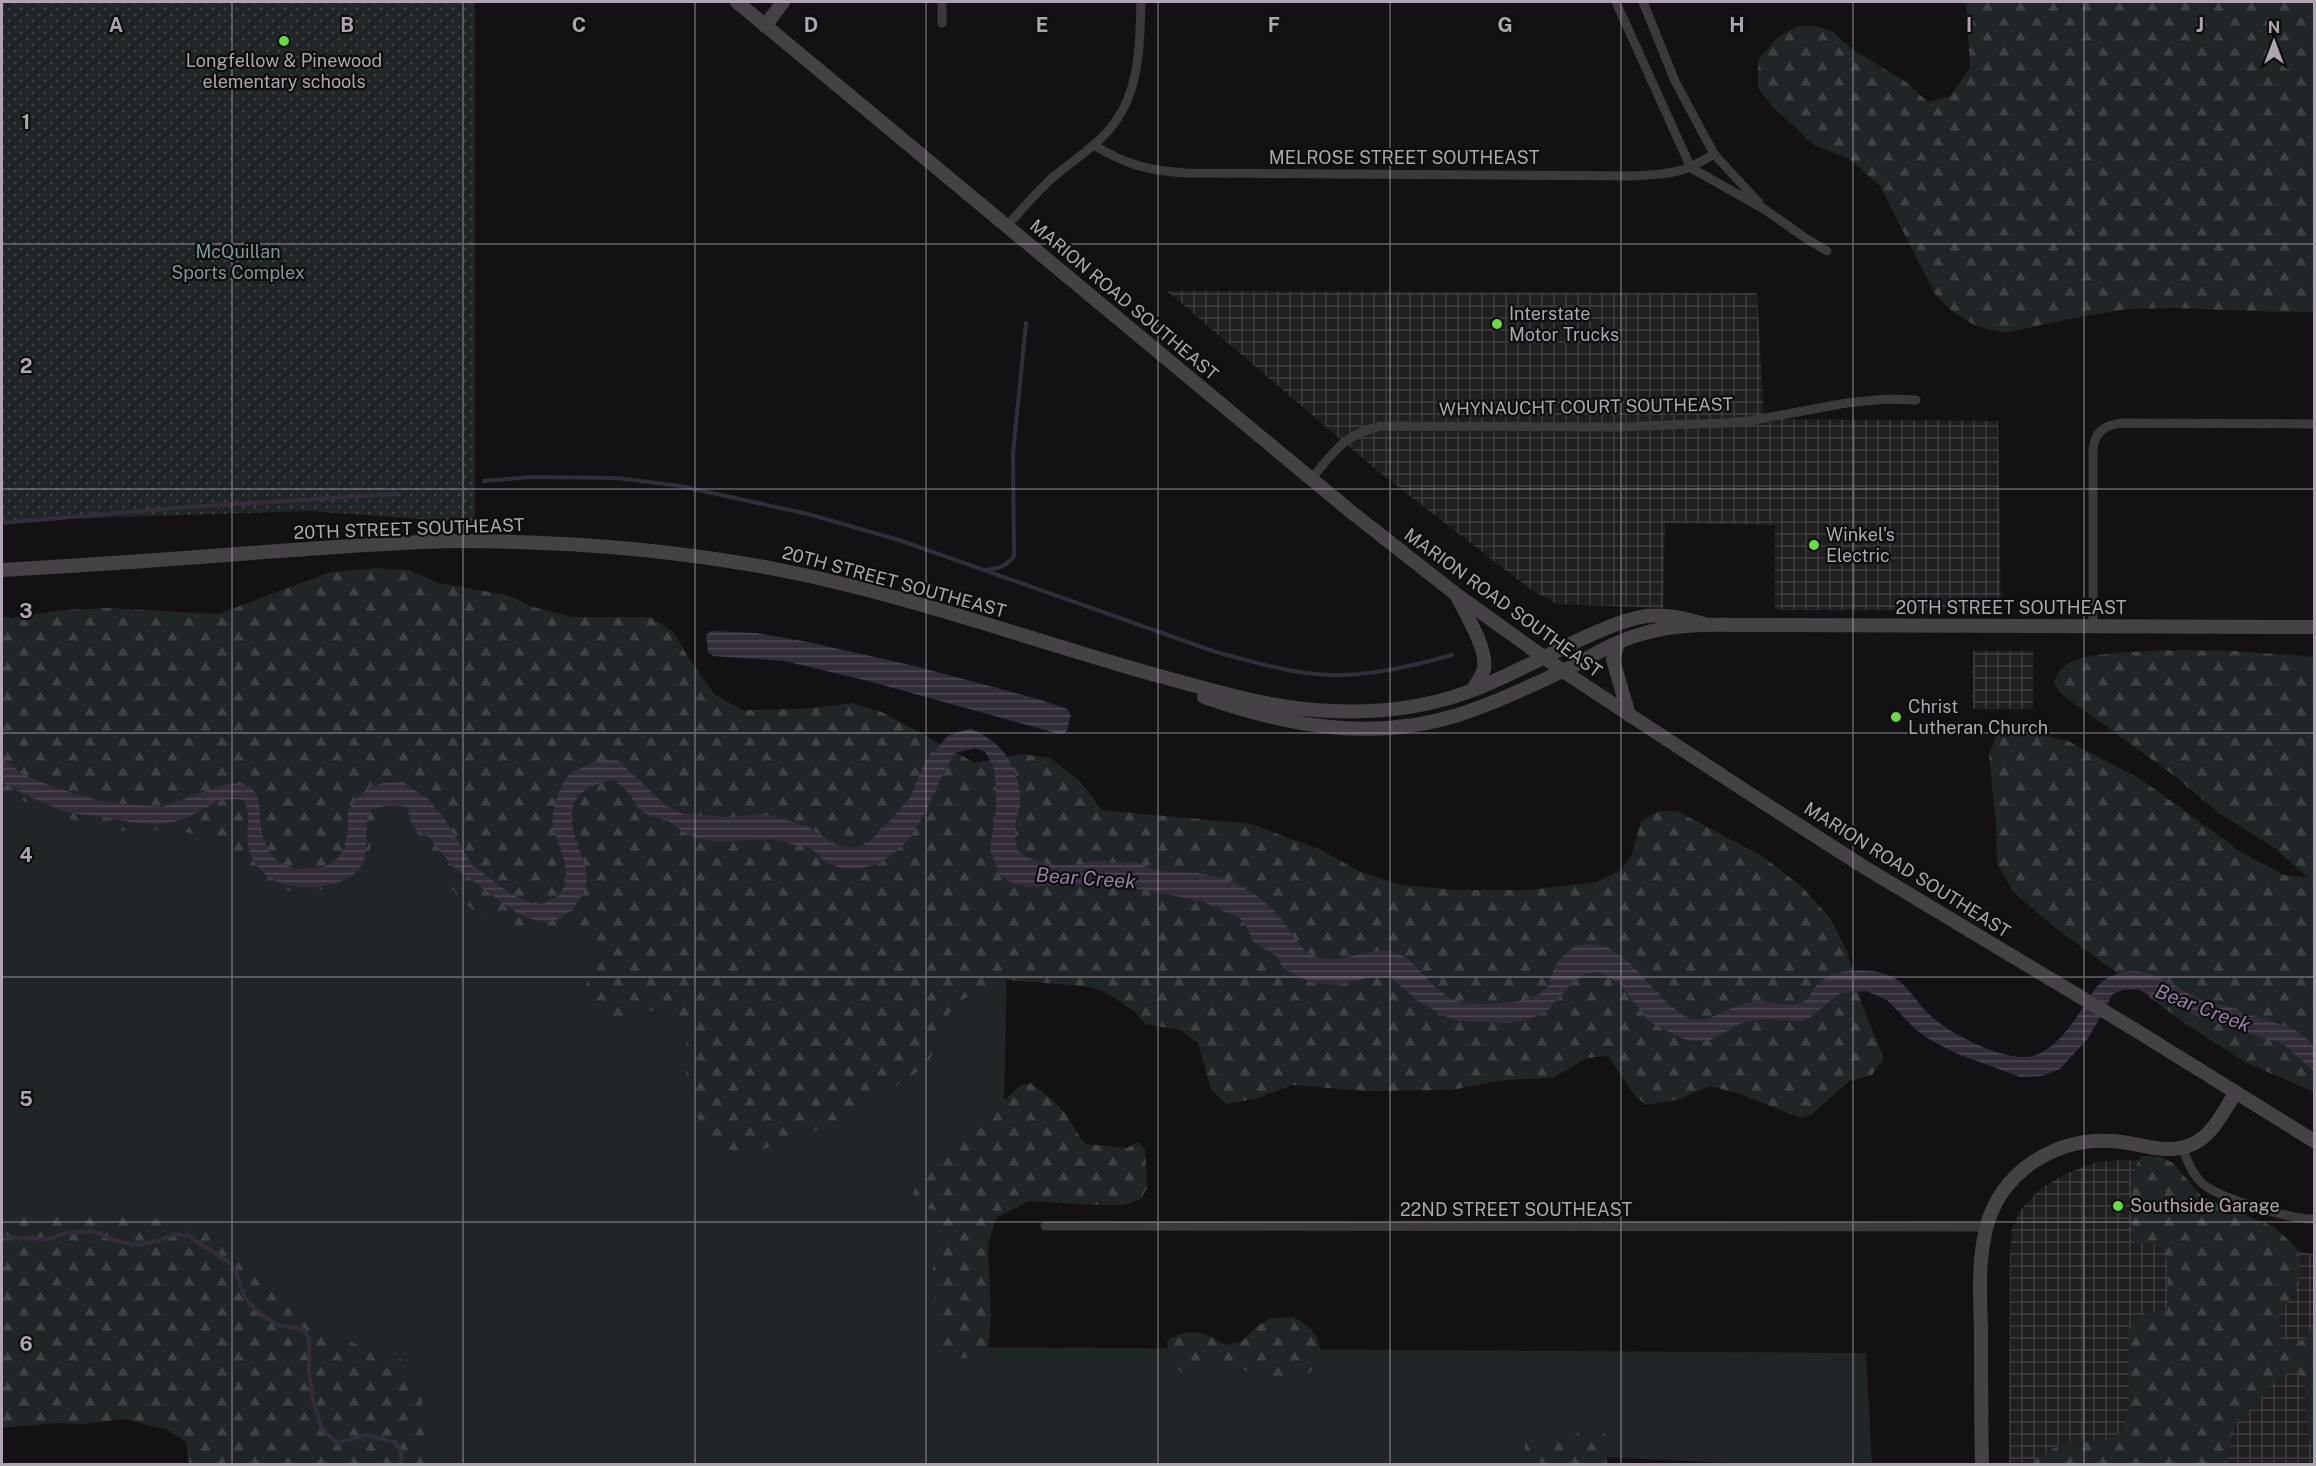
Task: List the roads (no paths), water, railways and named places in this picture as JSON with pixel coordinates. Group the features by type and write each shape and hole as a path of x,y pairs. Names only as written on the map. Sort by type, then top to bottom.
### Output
{"street":[{"name":"MARION ROAD SOUTHEAST","path":"737,2 1311,479 1457,595 1563,671 1864,867 2137,1030 2314,1141"},
{"path":"765,26 783,2"},
{"path":"942,2 942,23"},
{"path":"1007,226 1053,178 1095,146 1120,113 1133,82 1140,43 1141,2"},
{"path":"1616,2 1691,168 1764,209 1827,250"},
{"path":"1643,2 1675,81 1714,154 1764,209"},
{"name":"MELROSE STREET SOUTHEAST","path":"1095,146 1120,160 1139,167 1156,171 1187,172 1633,176 1666,174 1691,168 1714,154"},
{"name":"WHYNAUCHT COURT SOUTHEAST","path":"1311,479 1348,438 1361,431 1381,426 1618,427 1724,423 1749,421 1846,403 1887,399 1916,400"},
{"path":"2093,626 2093,451 2099,431 2104,427 2122,423 2314,424"},
{"name":"20TH STREET SOUTHEAST","path":"2,570 418,542 524,542 620,547 699,556 827,580 951,613 1092,657 1262,704 1302,709 1355,711 1403,708 1443,700 1472,690 1617,624 1641,617 1678,617 1707,625"},
{"path":"1457,595 1484,658 1482,673 1472,690"},
{"name":"20TH STREET SOUTHEAST","path":"1092,657 1247,711 1291,723 1334,728 1395,726 1437,720 1498,700 1618,644 1658,630 1707,625 2314,627"},
{"path":"1618,644 1613,660 1629,715"},
{"path":"1982,1464 1981,1270 1986,1227 1996,1202 2013,1178 2035,1160 2060,1148 2085,1141 2099,1140 2156,1148 2182,1147 2193,1144 2210,1131 2236,1092"},
{"path":"2182,1147 2197,1178 2216,1191 2287,1216 2314,1219"},
{"name":"22ND STREET SOUTHEAST","path":"1045,1226 1986,1227"}],"water":[{"path":"711,631 756,633 808,642 919,667 1041,700 1067,709 1071,715 1067,731 1063,734 1056,733 868,681 784,661 713,656 708,652 706,635"},
{"name":"Bear Creek","path":"971,729 992,741 1008,758 1013,768 1020,803 1015,834 1017,850 1023,855 1038,862 1055,865 1081,864 1096,860 1115,863 1133,862 1155,870 1207,874 1225,879 1244,888 1269,906 1283,921 1299,945 1312,955 1332,959 1374,951 1394,952 1411,962 1435,987 1455,1000 1495,1004 1534,997 1547,987 1561,958 1575,947 1585,944 1607,948 1621,956 1668,1004 1680,1013 1700,1020 1743,1003 1797,1004 1806,1000 1817,985 1831,976 1848,971 1866,971 1882,973 1898,980 1932,1017 1962,1037 1986,1048 2021,1057 2042,1052 2060,1038 2100,983 2119,973 2138,971 2164,980 2200,999 2294,1030 2304,1036 2314,1047 2314,1071 2283,1044 2194,1015 2138,989 2123,990 2113,994 2089,1037 2060,1069 2042,1076 2020,1077 1955,1053 1915,1029 1887,1000 1866,991 1840,993 1812,1016 1801,1021 1760,1019 1742,1023 1710,1040 1697,1041 1683,1039 1650,1022 1619,983 1599,972 1585,974 1574,981 1547,1011 1527,1020 1507,1023 1459,1021 1442,1015 1418,1001 1393,979 1381,976 1371,977 1337,985 1313,983 1297,976 1283,968 1277,956 1253,941 1240,918 1201,901 1139,889 1074,885 1029,887 1013,883 1000,875 990,851 996,809 996,784 993,765 985,752 975,748 955,753 908,840 882,861 861,868 832,865 811,849 774,840 713,841 701,839 687,834 667,820 645,813 614,780 594,785 577,798 571,819 587,881 575,906 563,916 551,921 538,921 514,911 458,870 430,838 414,827 408,808 389,806 370,811 365,855 359,869 354,874 332,884 296,887 273,880 256,864 248,847 248,813 243,800 226,800 183,819 151,824 64,811 2,782 2,759 24,775 56,788 100,801 162,807 223,785 242,783 253,789 258,800 262,835 269,852 279,862 294,869 324,867 338,858 344,848 348,831 348,812 354,801 370,787 387,782 402,782 427,798 444,818 472,865 508,892 527,902 543,904 558,896 565,886 564,859 552,826 554,807 560,789 569,774 593,762 602,759 619,761 665,805 683,814 730,817 765,814 807,826 834,844 853,848 864,845 879,833 910,798 925,761 948,736"}],"waterway":[{"path":"986,570 1002,566 1014,556 1013,453 1026,323"},
{"path":"484,481 532,477 617,478 680,486 808,514 899,540 1216,652 1294,671 1324,675 1361,674 1380,672 1452,655"},
{"path":"2,523 174,508 396,494"},
{"path":"2,1237 48,1239 67,1233 93,1231 117,1241 137,1245 158,1241 173,1234 189,1236 233,1265 245,1298 260,1314 278,1325 303,1329 309,1339 309,1372 313,1401 322,1429 337,1443 366,1435 395,1442 401,1453 401,1464"}],"place":[{"name":"Longfellow & Pinewood elementary schools","path":"284,41"},
{"name":"Interstate Motor Trucks","path":"1497,324"},
{"name":"Winkel's Electric","path":"1814,545"},
{"name":"Christ Lutheran Church","path":"1896,717"},
{"name":"Southside Garage","path":"2118,1206"}],"park label":[{"name":"McQuillan Sports Complex","path":"238,262"}]}
